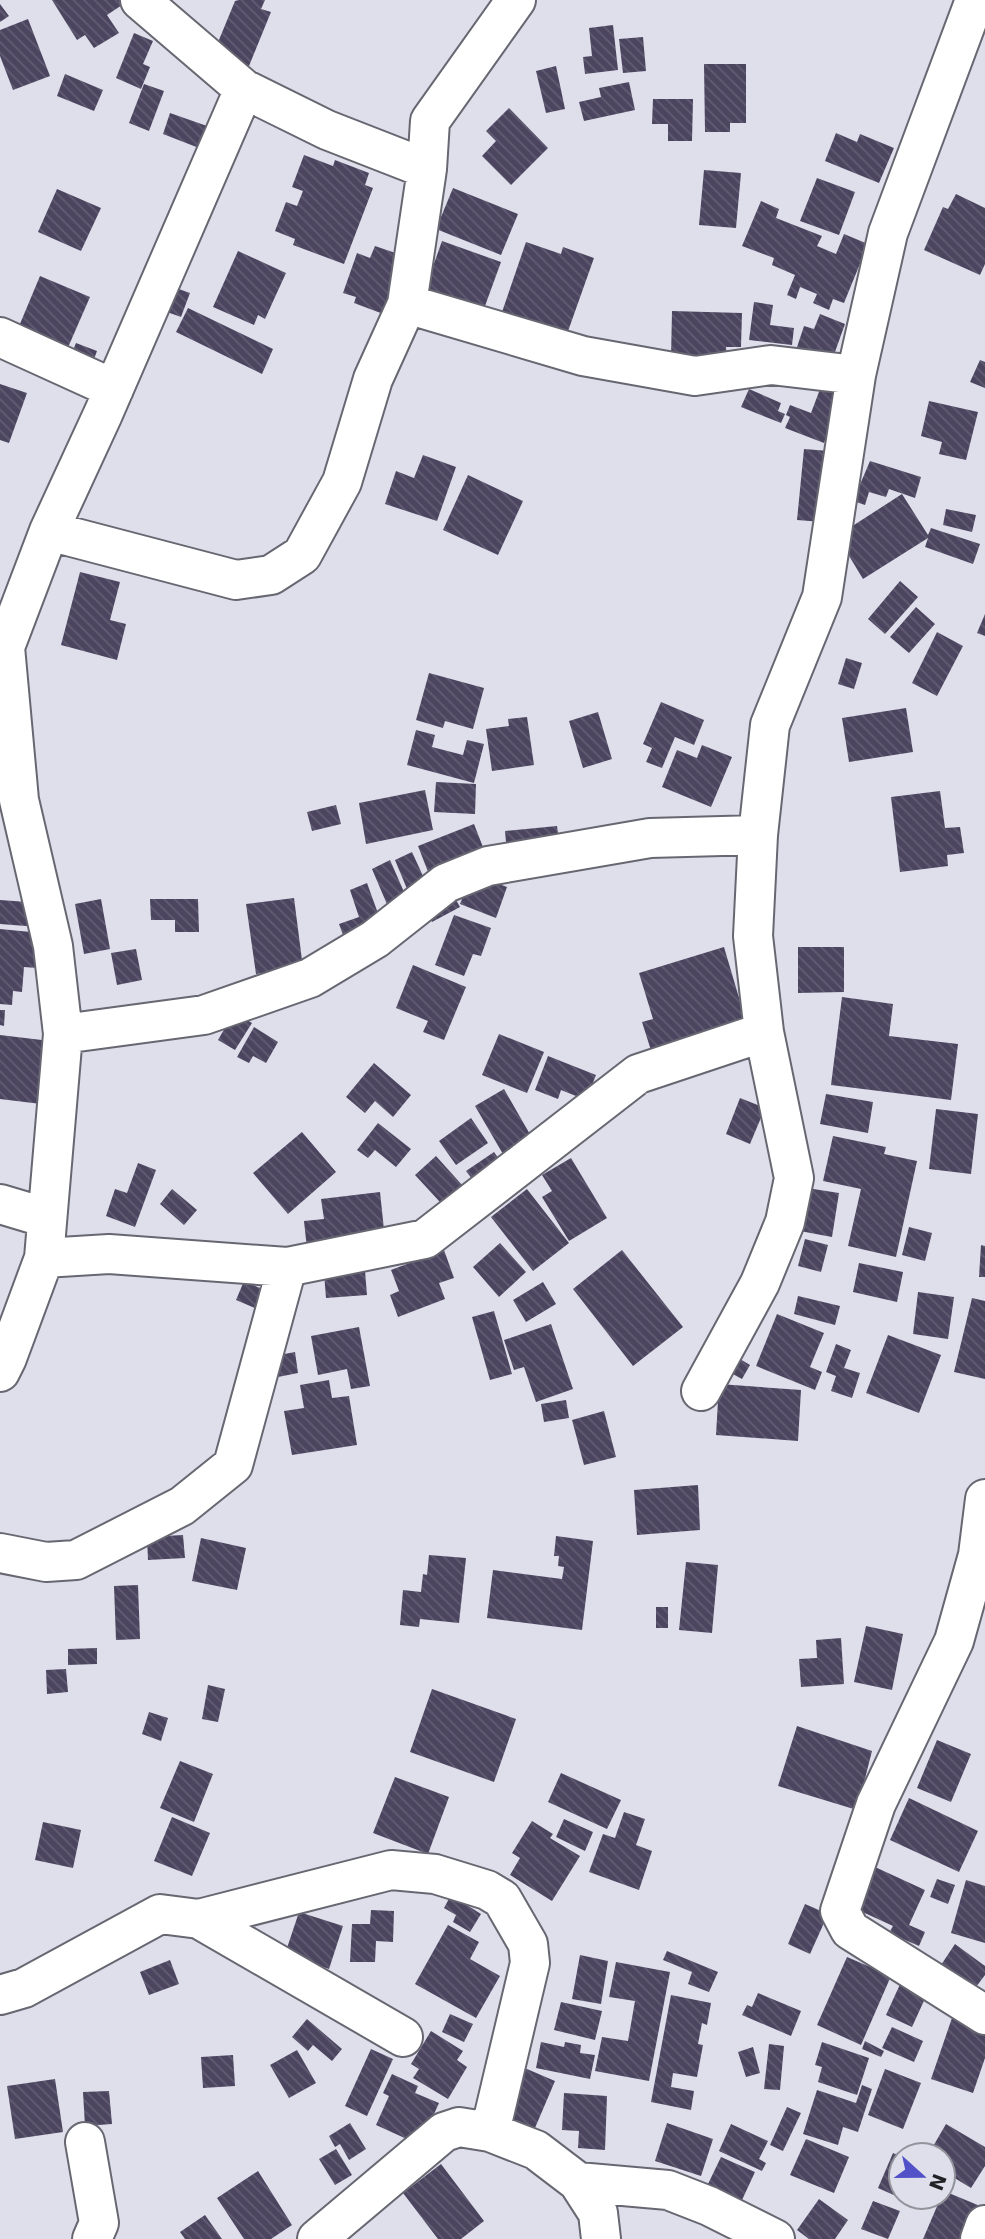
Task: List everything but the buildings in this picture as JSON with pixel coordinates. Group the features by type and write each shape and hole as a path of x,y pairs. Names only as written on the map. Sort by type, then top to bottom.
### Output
{"street":[{"path":"140,0 244,89 327,130 426,169"},
{"path":"49,531 236,580 271,575 302,555 342,482 373,379 407,304 430,121 516,0"},
{"path":"701,1391 760,1283 786,1222 794,1178 764,1032 753,936 758,835 770,725 822,597 856,375 888,233 975,0"},
{"path":"0,1372 44,1258 64,1034 52,946 19,800 5,647 49,531 114,389 244,89"},
{"path":"407,304 583,356 695,376 771,365 856,375"},
{"path":"0,337 114,389"},
{"path":"64,1034 204,1016 310,978 375,939 446,883 488,866 650,838 758,835"},
{"path":"44,1258 109,1254 287,1267 425,1239 638,1074 764,1032"},
{"path":"0,1204 47,1218"},
{"path":"0,1553 46,1562 76,1560 182,1506 233,1465 287,1267"},
{"path":"985,1499 978,1555 954,1641 876,1804 840,1911 850,1930 985,2015"},
{"path":"0,1995 24,1988 160,1914 199,1919 391,1870 435,1874 487,1890 502,1899 528,1944 530,1963 489,2132"},
{"path":"199,1919 403,2037"},
{"path":"317,2239 444,2132 459,2127 489,2132 536,2151 578,2182 598,2213 601,2239"},
{"path":"85,2141 99,2223 92,2239"},
{"path":"578,2182 668,2190 709,2206 775,2239"},
{"path":"980,2239 985,2225"}]}
